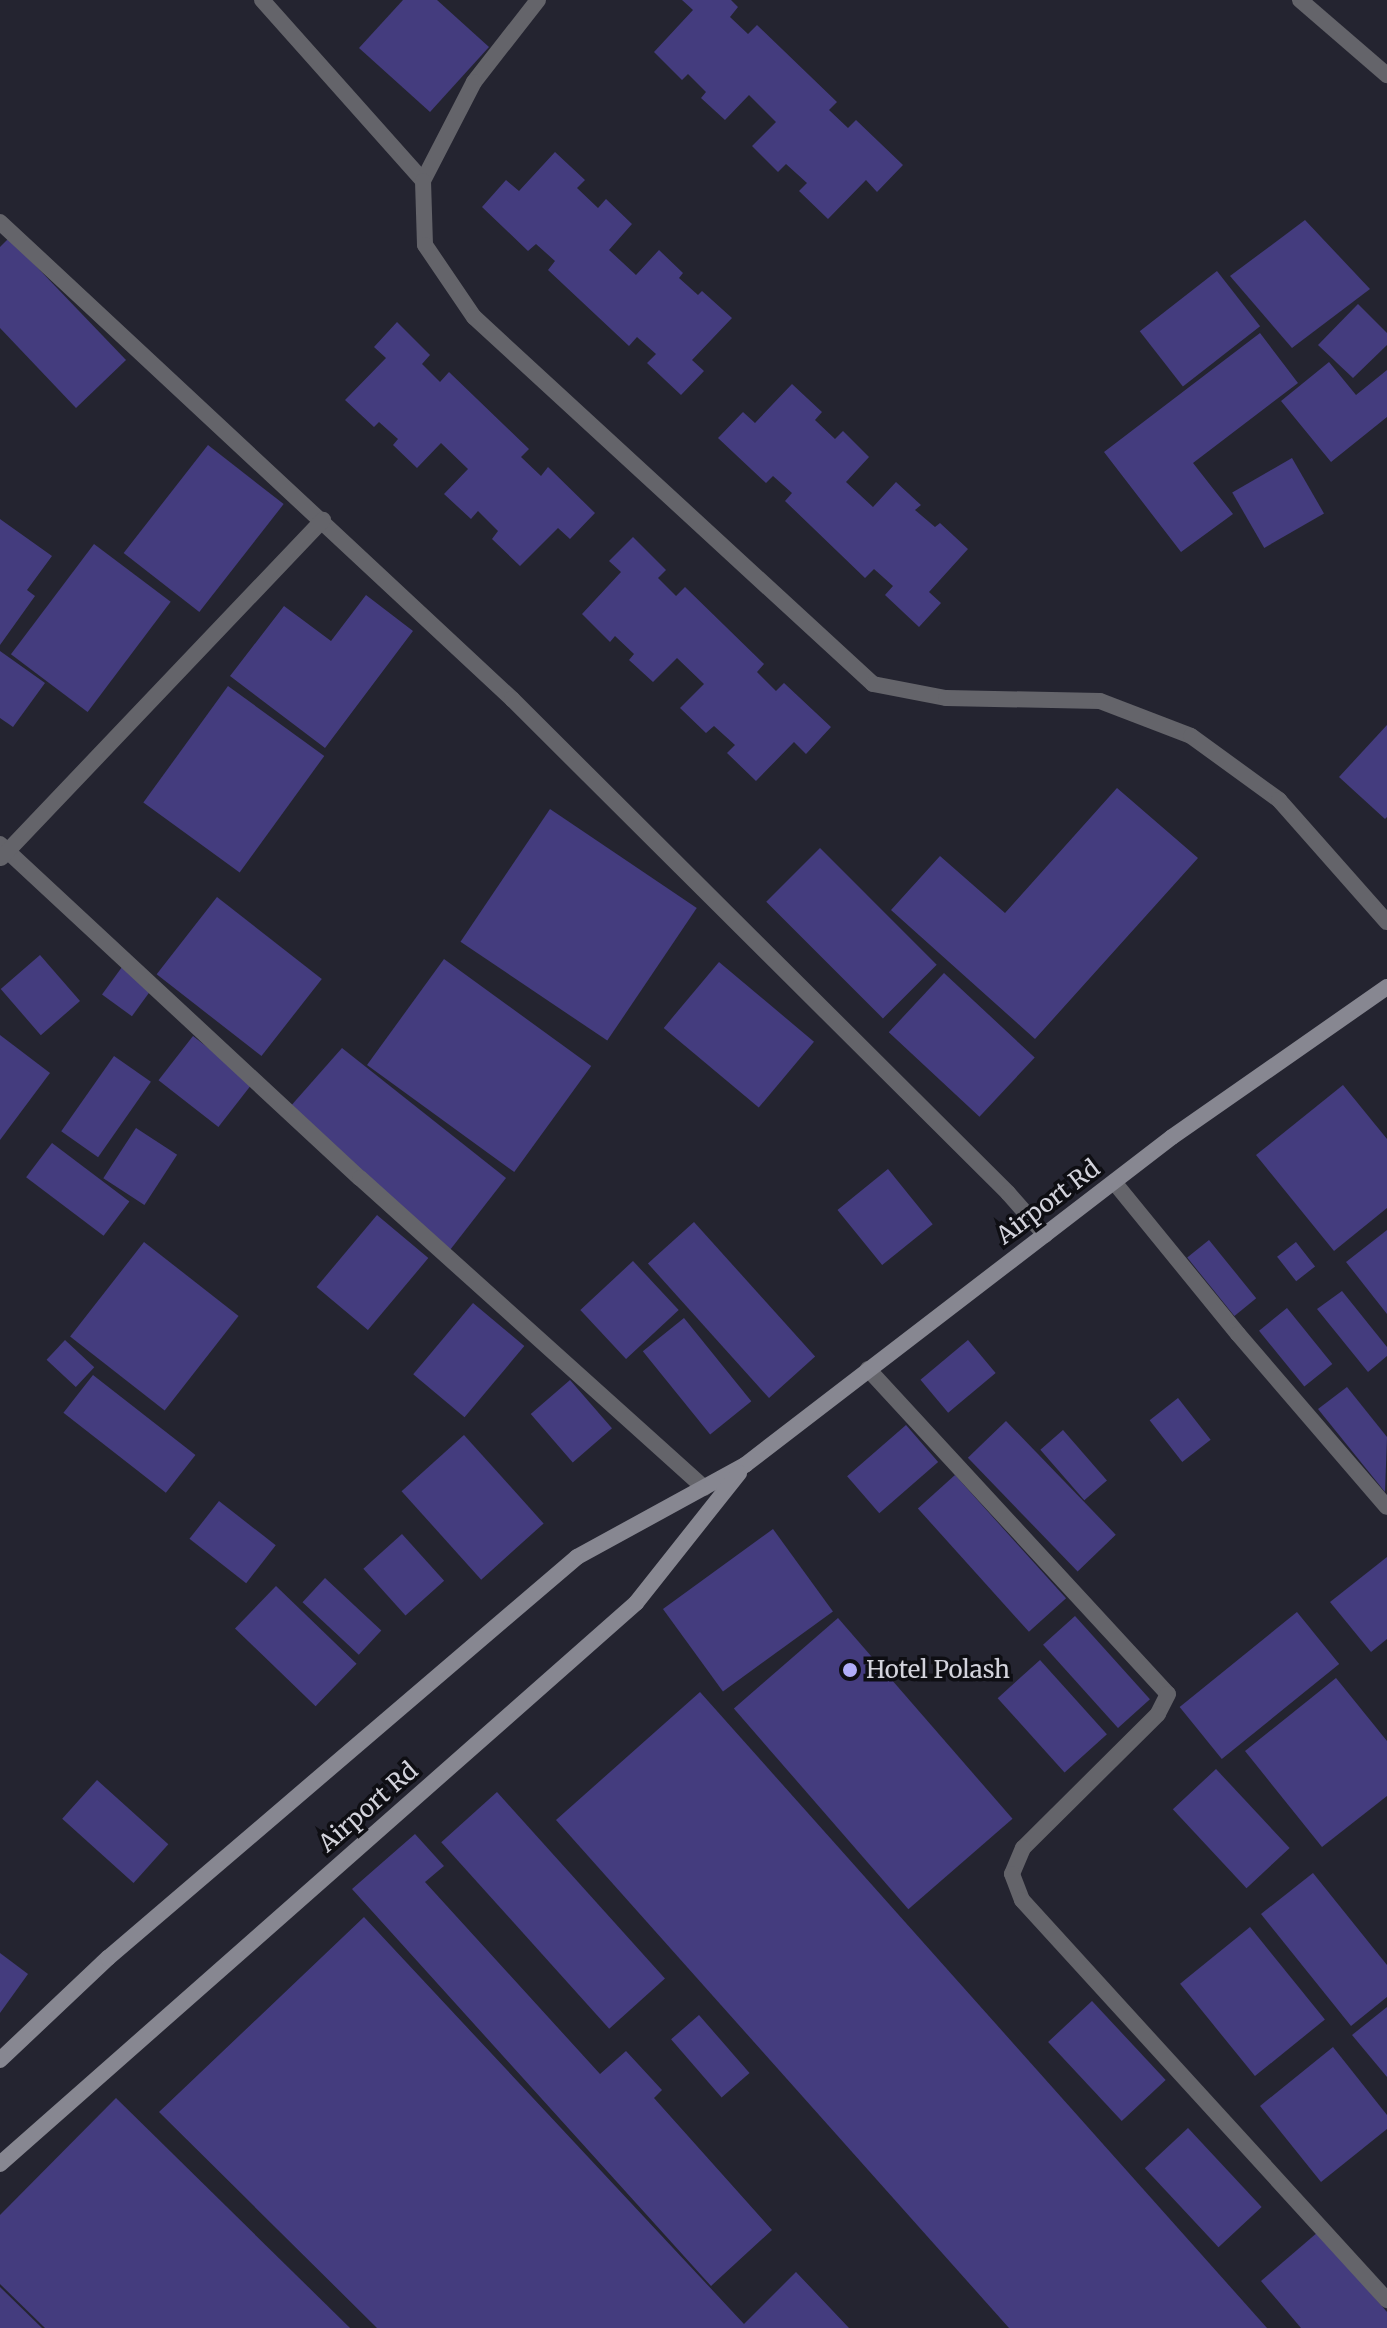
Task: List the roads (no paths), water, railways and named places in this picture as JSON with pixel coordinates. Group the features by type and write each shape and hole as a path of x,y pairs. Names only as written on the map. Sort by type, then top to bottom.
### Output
{"main road":[{"name":"Airport Rd","path":"0,2060 120,1948 577,1557 745,1465 1114,1182 1387,987"},
{"name":"Airport Rd","path":"0,2164 636,1603 745,1465"}],"street":[{"path":"262,0 423,181"},
{"path":"538,0 474,82 423,181 425,245 474,317 873,684 946,698 1100,701 1191,736 1279,800 1387,922"},
{"path":"1309,3 1387,75"},
{"path":"0,222 512,699 1008,1193 1045,1235"},
{"path":"323,520 3,851 704,1488"},
{"path":"1114,1182 1238,1334 1387,1507"},
{"path":"868,1369 1168,1694 1158,1714 1023,1848 1012,1874 1022,1900 1387,2300"}],"place":[{"name":"Hotel Polash","path":"850,1670"}]}
